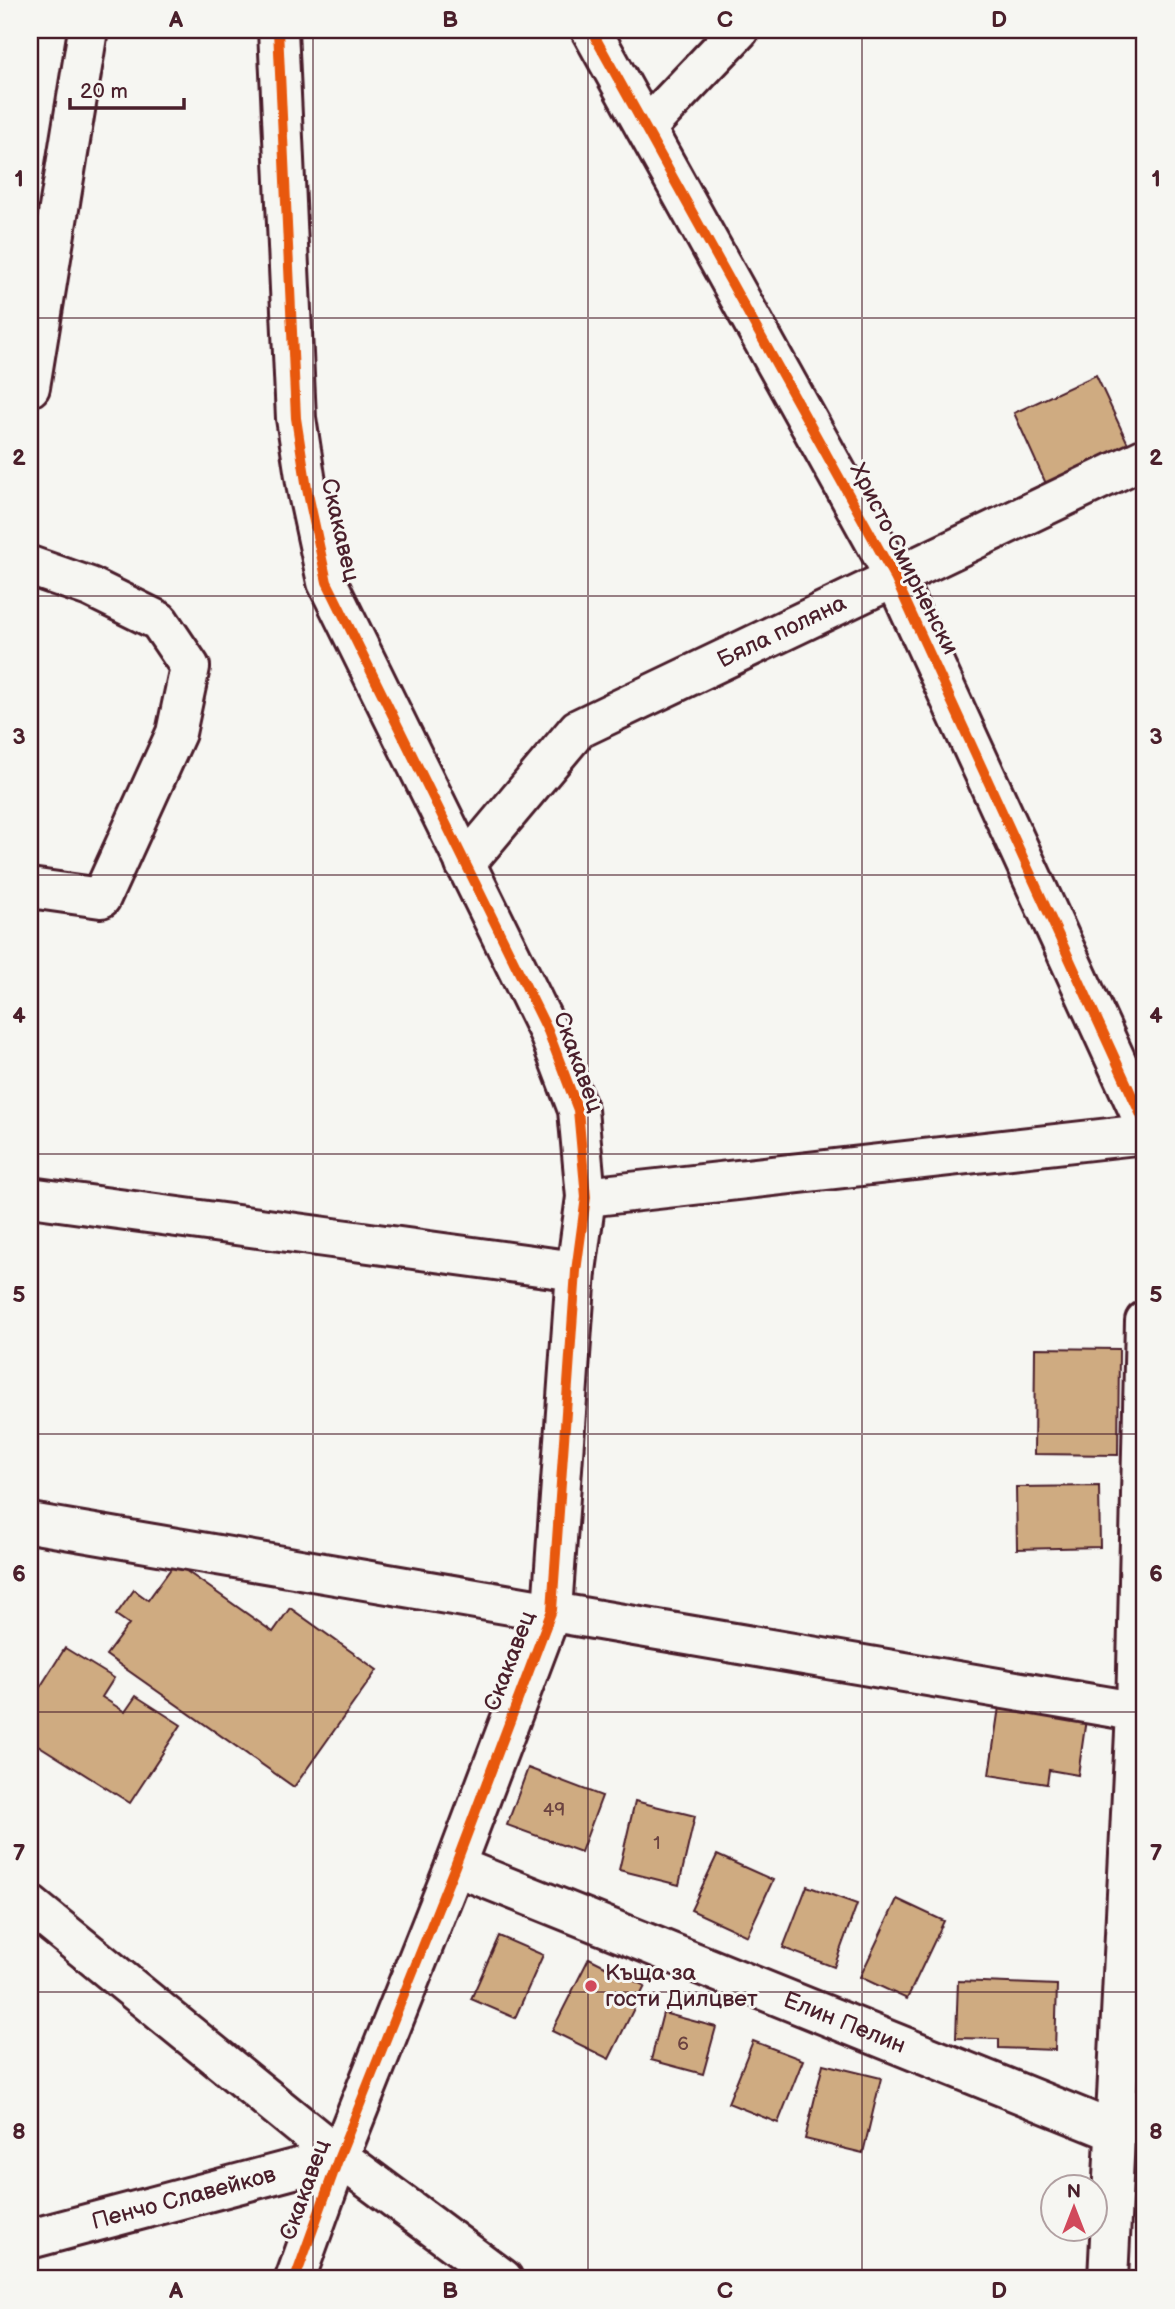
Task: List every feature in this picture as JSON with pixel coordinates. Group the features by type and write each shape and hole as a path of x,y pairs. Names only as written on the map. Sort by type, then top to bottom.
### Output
{"street":[{"path":"30,387 88,30"},
{"name":"Скакавец","path":"278,30 296,418 307,489 327,582 548,1031 578,1110 586,1197 576,1271 552,1610 455,1866 339,2157 295,2279"},
{"name":"Христо Смирненски","path":"591,30 895,578 1145,1124"},
{"path":"646,128 739,30"},
{"name":"Бяла поляна","path":"465,864 578,729 1145,458"},
{"path":"30,566 90,587 159,621 190,667 176,733 102,898 30,888"},
{"path":"586,1197 1145,1134"},
{"path":"30,1197 576,1271"},
{"path":"1108,2279 1140,1712 1145,1321"},
{"path":"30,1522 1140,1712"},
{"name":"Елин Пелин","path":"455,1866 1116,2132"},
{"path":"30,1905 339,2157 503,2279"},
{"name":"Пенчо Славейков","path":"30,2239 339,2157"}],"building":[{"path":"1096,375 1130,448 1047,486 1014,413"},
{"path":"1035,1348 1119,1349 1118,1455 1034,1454"},
{"path":"1099,1486 1100,1547 1017,1549 1016,1487"},
{"path":"175,1563 273,1632 290,1608 377,1670 294,1787 106,1655 129,1624 116,1615 134,1590 148,1600"},
{"path":"65,1648 114,1678 102,1697 125,1712 136,1696 181,1725 130,1803 30,1740 30,1703"},
{"path":"999,1707 1086,1719 1078,1775 1049,1770 1047,1784 989,1775"},
{"path":"528,1768 602,1796 581,1852 507,1825"},
{"path":"635,1801 695,1816 679,1885 619,1870"},
{"path":"717,1855 773,1880 747,1936 691,1910"},
{"path":"807,1886 857,1904 834,1967 783,1948"},
{"path":"897,1899 944,1921 907,1999 860,1977"},
{"path":"499,1936 543,1955 515,2018 471,1999"},
{"path":"589,1958 645,1986 609,2059 552,2031"},
{"path":"958,1981 1057,1985 1055,2050 999,2048 999,2039 956,2038"},
{"path":"663,2013 716,2027 703,2074 651,2060"},
{"path":"753,2041 803,2060 778,2123 728,2103"},
{"path":"823,2064 881,2078 863,2153 805,2139"}],"cycle path":[{"path":"278,30 296,418 307,489 327,582 548,1031 578,1110 586,1197 576,1271 552,1610 455,1866 339,2157 295,2279"},
{"path":"591,30 895,578 1145,1124"}],"place":[{"name":"Къща за гости Дилцвет","path":"591,1986"}]}
